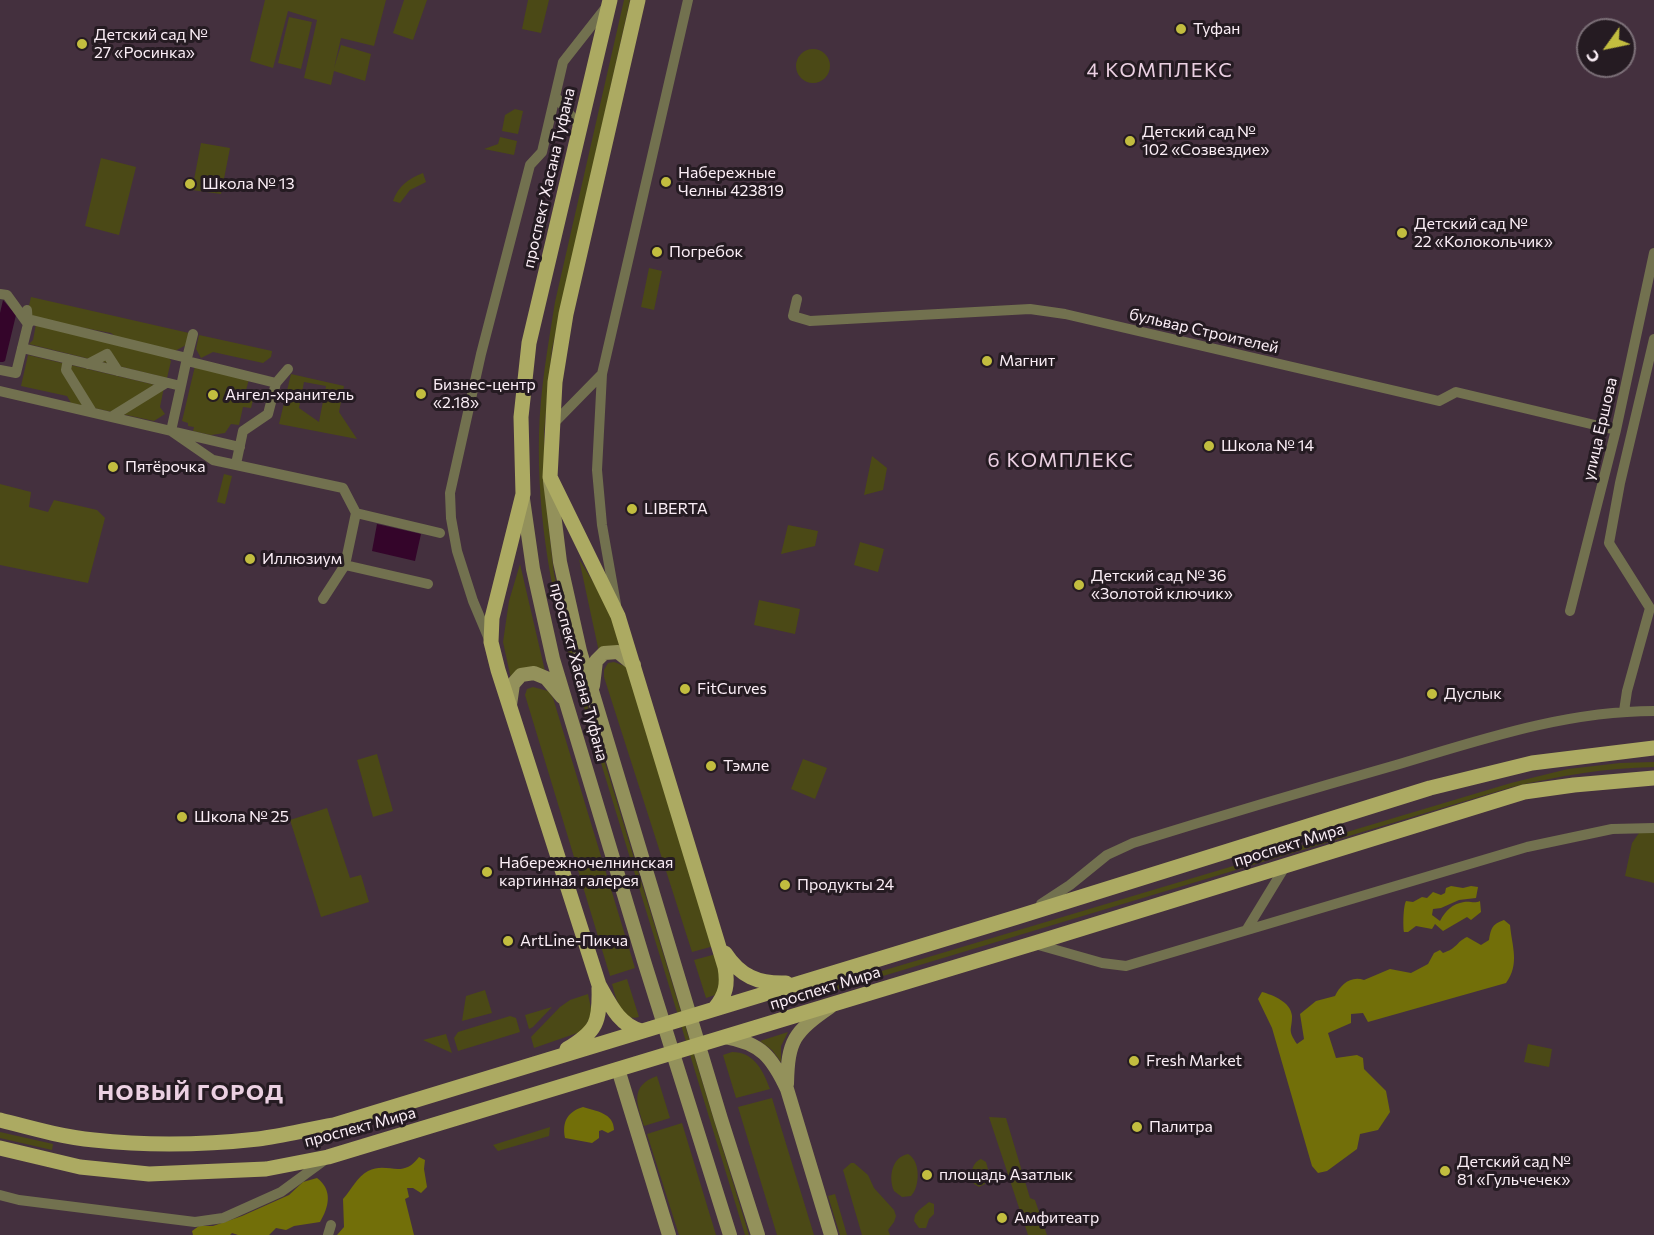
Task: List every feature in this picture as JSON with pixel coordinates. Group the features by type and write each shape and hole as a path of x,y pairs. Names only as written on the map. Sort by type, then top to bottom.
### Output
{"main road":[{"name":"проспект Хасана Туфана","path":"638,0 566,314 555,382 550,477 560,562 580,651 720,1119 758,1235"},
{"name":"проспект Хасана Туфана","path":"609,2 529,343 521,417 523,494 533,569 553,659 730,1235"},
{"path":"550,477 618,616 634,665 721,948 727,987 723,999 715,1008"},
{"path":"523,494 492,618 491,642 599,985 621,1020 633,1029 644,1030"},
{"path":"592,694 596,662 604,653 618,652 634,665"},
{"path":"510,705 513,684 521,675 534,673 546,678 566,703"},
{"name":"проспект Мира","path":"0,1120 92,1140 144,1144 259,1139 343,1122 1017,917 1430,788 1532,763 1654,748"},
{"name":"проспект Мира","path":"0,1148 80,1167 149,1174 266,1169 328,1157 1035,944 1524,792 1574,784 1654,778"},
{"path":"721,948 737,969 752,979 774,983 798,982"},
{"path":"549,1060 591,1032 600,1005 599,985"},
{"path":"787,1089 788,1057 795,1038 803,1027 837,1003"},
{"path":"725,1037 743,1040 756,1046 774,1063 787,1089 831,1235"},
{"path":"618,1069 669,1235"}],"street":[{"path":"618,616 602,525 597,470 602,374 688,0"},
{"path":"491,642 472,601 456,550 450,493 482,354 530,165 542,152 563,62 609,2"},
{"path":"556,97 580,127"},
{"name":"улица Ершова","path":"1570,611 1616,430 1654,253"},
{"path":"2,293 24,318 276,383"},
{"name":"бульвар Строителей","path":"797,299 793,316 810,321 1030,309 1065,314 1439,401 1456,392 1616,430"},
{"path":"16,374 22,348 24,318"},
{"path":"171,431 193,334"},
{"path":"1624,711 1627,691 1650,608 1609,543 1620,483 1654,339"},
{"path":"104,368 111,340"},
{"path":"22,348 181,386"},
{"path":"88,364 107,354"},
{"path":"107,354 118,371"},
{"path":"68,359 66,370 92,412"},
{"path":"236,464 243,431 268,414 276,383 288,369"},
{"path":"0,370 19,374 15,394"},
{"path":"552,425 602,374"},
{"path":"111,417 166,382"},
{"path":"0,391 240,447"},
{"path":"171,431 212,464 236,464 343,488 356,513 345,565 323,599"},
{"path":"212,464 218,442"},
{"path":"356,513 440,533"},
{"path":"345,565 429,584"},
{"path":"1017,917 1055,896 1107,855 1133,843 1473,741 1574,717 1624,711 1654,711"},
{"path":"1035,944 1102,963 1126,966 1527,847 1612,829 1654,828"},
{"path":"1247,929 1287,864"},
{"path":"0,1113 18,1124"},
{"path":"0,1196 148,1217 204,1221 224,1218 281,1192 328,1157"}],"shaded area":[{"path":"265,0 386,0 374,46 341,38 334,68 341,45 371,54 365,81 334,71 331,85 304,78 317,20 288,11 273,68 250,61"},
{"path":"404,0 427,0 413,40 393,33"},
{"path":"528,0 549,0 541,33 522,29"},
{"path":"624,0 630,0 552,349 544,433 545,494 554,574 580,681 749,1235 745,1235 567,651 553,590 544,528 539,434 547,352 555,302"},
{"path":"289,17 312,22 301,69 278,63"},
{"path":"813,49 825,54 830,66 825,78 813,83 801,78 796,66 801,54"},
{"path":"515,109 523,111 518,134 502,131 505,115"},
{"path":"500,137 517,141 514,155 484,149 498,144"},
{"path":"201,143 230,148 221,194 192,190"},
{"path":"101,158 136,167 119,235 85,226"},
{"path":"423,173 426,182 410,190 400,203 393,201 404,184"},
{"path":"649,268 662,271 654,310 641,307"},
{"path":"31,297 189,333 186,345 173,352 119,339 111,333 32,318 28,310"},
{"path":"3,300 16,315 5,361 0,362 0,313"},
{"path":"36,324 167,355 171,361 167,378 29,344 33,340"},
{"path":"199,335 272,351 271,357 263,363 213,352 201,358 196,349"},
{"path":"28,355 164,387 160,407 165,414 154,421 71,403 67,396 21,386"},
{"path":"195,366 249,379 244,398 253,400 251,408 243,407 239,425 231,424 225,433 211,435 193,431 194,427 182,421"},
{"path":"291,374 344,386 339,412 357,439 279,424","holes":["304,382 326,386 319,422 299,408"]},
{"path":"872,456 887,468 883,490 864,495"},
{"path":"224,474 232,476 225,504 217,502"},
{"path":"0,484 31,492 29,507 48,512 54,500 97,510 105,518 88,583 0,565"},
{"path":"377,524 421,534 415,561 372,551"},
{"path":"788,525 818,531 815,546 781,554"},
{"path":"860,542 884,549 878,572 854,565"},
{"path":"579,559 614,616 626,650 599,652"},
{"path":"520,564 545,671 511,679 503,642 509,601"},
{"path":"759,600 800,609 795,634 754,625"},
{"path":"614,662 625,666 631,672 714,946 692,952 604,677 604,670 608,663"},
{"path":"533,687 548,691 553,698 635,968 610,976 525,695 527,689"},
{"path":"377,754 393,811 373,817 357,760"},
{"path":"803,759 827,768 815,799 791,789"},
{"path":"1654,762 1654,767 1582,773 1512,787 780,1007 776,1006 778,1002 1511,783 1568,769"},
{"path":"327,808 350,878 361,875 369,902 321,917 290,820"},
{"path":"1639,833 1654,833 1654,883 1625,876 1632,843"},
{"path":"1451,886 1478,887 1476,898 1459,900 1433,909 1432,915 1440,921 1456,904 1480,901 1481,912 1471,920 1467,917 1443,931 1435,924 1432,929 1416,926 1404,932 1406,901 1413,902 1422,897 1427,898 1433,892 1441,895 1445,893 1446,888"},
{"path":"1504,920 1510,925 1514,955 1513,969 1506,983 1368,1022 1363,1013 1351,1014 1351,1023 1328,1033 1336,1058 1357,1055 1363,1058 1364,1069 1386,1091 1390,1112 1378,1130 1360,1134 1357,1149 1327,1171 1318,1173 1312,1166 1272,1028 1258,999 1262,992 1276,997 1291,1011 1291,1033 1297,1044 1304,1039 1300,1014 1316,1001 1335,996 1346,982 1355,979 1364,980 1390,969 1411,973 1428,964 1434,953 1440,950 1443,953 1448,951 1467,937 1481,945 1489,940 1493,927"},
{"path":"716,954 723,978 718,994 706,998 694,960"},
{"path":"627,979 639,1017 627,1016 615,995 612,984"},
{"path":"485,990 492,1013 462,1021 466,996"},
{"path":"588,994 592,1013 583,1031 534,1048 531,1037 560,1007 570,1000"},
{"path":"552,1007 533,1027 529,1029 525,1015"},
{"path":"510,1016 516,1018 520,1032 458,1051 454,1038 458,1032"},
{"path":"788,1032 781,1046 781,1062 772,1050 760,1041"},
{"path":"446,1034 452,1053 423,1040"},
{"path":"1528,1044 1552,1049 1549,1067 1524,1062"},
{"path":"732,1052 746,1055 757,1063 770,1089 736,1098 723,1055"},
{"path":"657,1076 670,1118 644,1126 637,1096 642,1085"},
{"path":"772,1098 814,1235 777,1235 738,1107"},
{"path":"583,1107 608,1116 614,1130 608,1133 599,1131 599,1138 592,1143 565,1138 564,1127 567,1118"},
{"path":"989,1117 1006,1118 1030,1198 1035,1200 1047,1235 1028,1235"},
{"path":"682,1123 716,1235 679,1235 647,1134"},
{"path":"550,1127 549,1136 498,1151 493,1145"},
{"path":"0,1132 53,1144 52,1150 0,1138"},
{"path":"908,1154 915,1162 918,1174 914,1192 911,1196 902,1197 894,1191 891,1180 895,1163"},
{"path":"419,1157 425,1160 427,1187 421,1193 413,1188 407,1188 409,1197 405,1199 414,1235 337,1235 344,1227 343,1199 361,1176 375,1168 401,1169 413,1164"},
{"path":"981,1159 986,1162 988,1169 985,1184 979,1187 974,1184 972,1174 975,1163"},
{"path":"851,1163 868,1175 874,1188 894,1210 896,1216 888,1230 890,1235 862,1235 843,1170"},
{"path":"317,1178 325,1188 328,1199 320,1222 294,1226 286,1230 276,1228 269,1235 232,1233 230,1235 193,1235 192,1231 199,1226 213,1226 242,1216 289,1195 303,1182"},
{"path":"835,1194 847,1235 840,1235 828,1196"},
{"path":"929,1202 934,1204 934,1214 929,1219 926,1228 919,1228 914,1221 915,1215"}],"place":[{"name":"Туфан","path":"1181,29"},
{"name":"Детский сад № 27 «Росинка»","path":"82,44"},
{"name":"Детский сад № 102 «Созвездие»","path":"1130,141"},
{"name":"Набережные Челны 423819","path":"666,182"},
{"name":"Школа № 13","path":"190,184"},
{"name":"Детский сад № 22 «Колокольчик»","path":"1402,233"},
{"name":"Погребок","path":"657,252"},
{"name":"Магнит","path":"987,361"},
{"name":"Бизнес-центр «2.18»","path":"421,394"},
{"name":"Ангел-хранитель","path":"213,395"},
{"name":"Школа № 14","path":"1209,446"},
{"name":"Пятёрочка","path":"113,467"},
{"name":"LIBERTA","path":"632,509"},
{"name":"Иллюзиум","path":"250,559"},
{"name":"Детский сад № 36 «Золотой ключик»","path":"1079,585"},
{"name":"FitCurves","path":"685,689"},
{"name":"Дуслык","path":"1432,694"},
{"name":"Тэмле","path":"711,766"},
{"name":"Школа № 25","path":"182,817"},
{"name":"Набережночелнинская картинная галерея","path":"487,872"},
{"name":"Продукты 24","path":"785,885"},
{"name":"ArtLine-Пикча","path":"508,941"},
{"name":"Fresh Market","path":"1134,1061"},
{"name":"Палитра","path":"1137,1127"},
{"name":"Детский сад № 81 «Гульчечек»","path":"1445,1171"},
{"name":"площадь Азатлык","path":"927,1175"},
{"name":"Амфитеатр","path":"1002,1218"}],"district":[{"name":"4 КОМПЛЕКС","path":"1160,70"},
{"name":"6 КОМПЛЕКС","path":"1061,460"},
{"name":"НОВЫЙ ГОРОД","path":"191,1093"}]}
